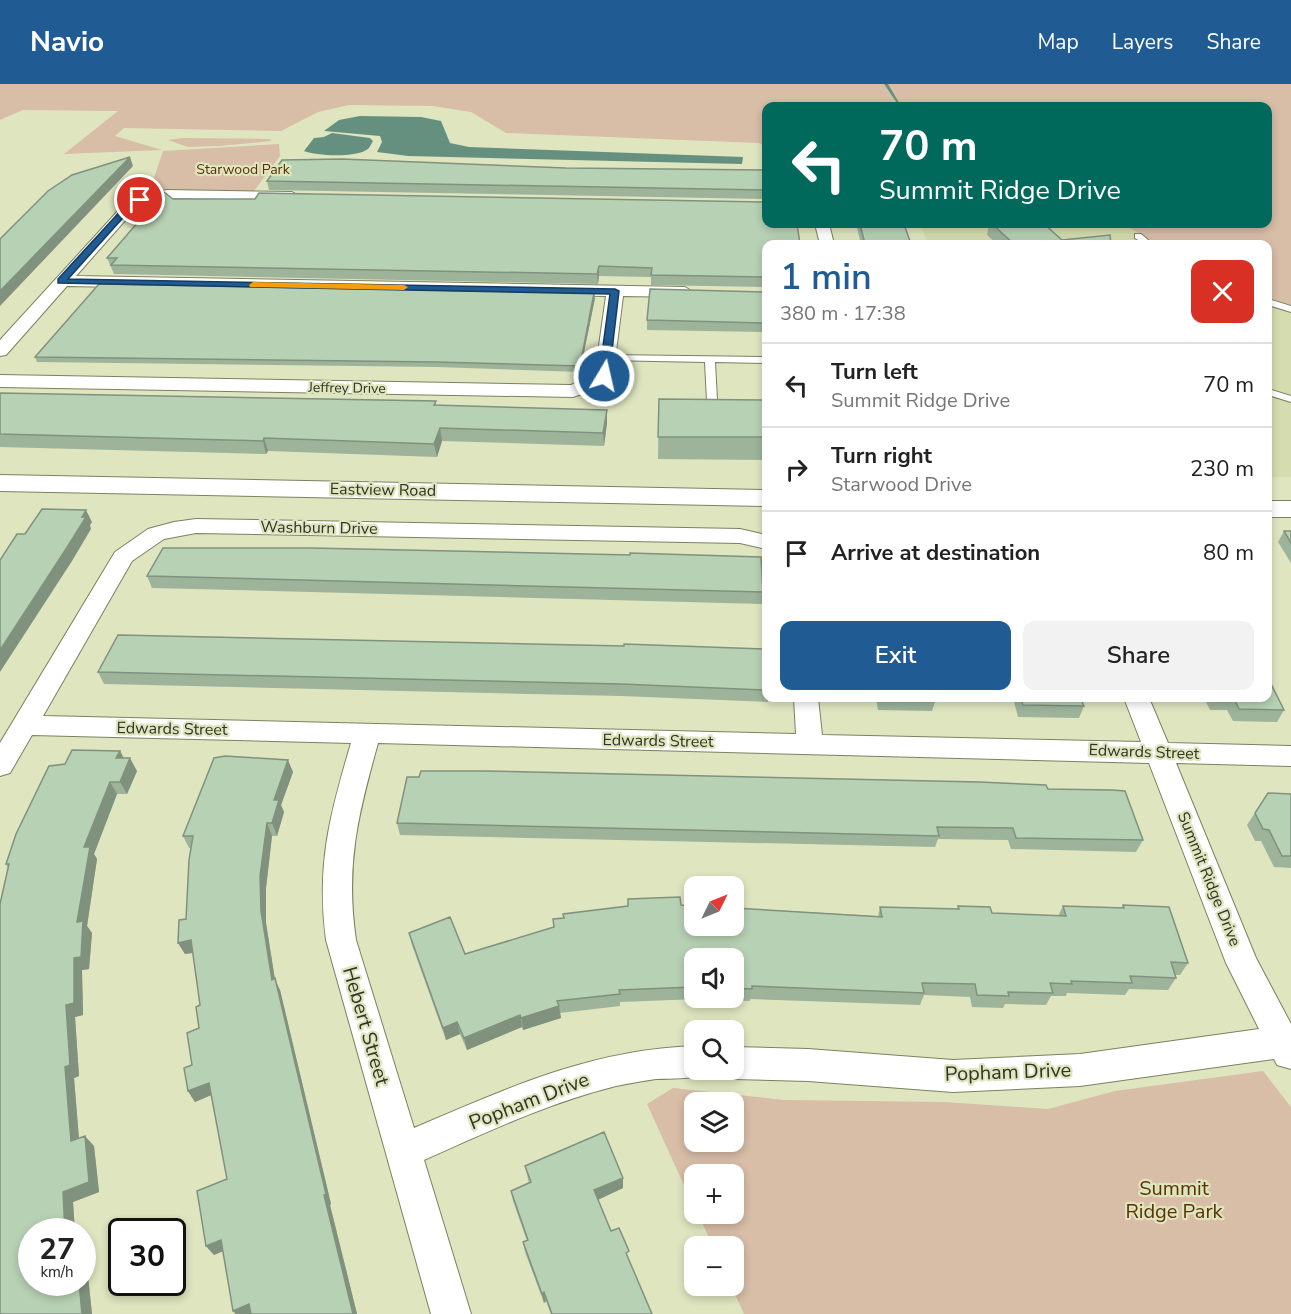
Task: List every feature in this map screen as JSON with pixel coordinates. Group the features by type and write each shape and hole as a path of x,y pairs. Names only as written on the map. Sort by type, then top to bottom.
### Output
{"street":[{"path":"0,351 127,208 140,200 166,194 304,196"},
{"path":"61,281 697,292"},
{"name":"Jeffrey Drive","path":"0,381 556,392 582,389 604,376 615,291"},
{"name":"Eastview Road","path":"0,483 762,498"},
{"path":"1272,509 1291,509"},
{"name":"Washburn Drive","path":"0,766 123,557 139,542 158,532 175,527 196,526 740,536 762,541"},
{"path":"806,702 810,744"},
{"name":"Summit Ridge Drive","path":"1139,702 1242,963 1286,1049"},
{"name":"Edwards Street","path":"25,725 1291,756"},
{"name":"Hebert Street","path":"367,734 337,850 336,909 341,940 451,1314"},
{"name":"Popham Drive","path":"744,1063 808,1065 953,1076 1080,1070 1286,1049"},
{"name":"Popham Drive","path":"403,1151 561,1085 605,1072 647,1064 684,1062"}],"lane":[{"path":"1138,236 1144,240"},
{"path":"1272,303 1291,309"},
{"path":"608,358 762,360"},
{"path":"710,359 712,401 720,410 734,415"},
{"path":"1272,393 1291,399"}],"shaded area":[{"path":"360,116 421,117 441,121 450,143 469,147 743,157 742,164 408,156 377,152 382,142 380,136 324,131 339,120"},
{"path":"332,133 370,138 373,141 368,149 355,154 327,155 304,151 314,138"},
{"path":"922,228 1130,228 1150,240 926,240"},
{"path":"1272,299 1291,305 1291,477 1272,477"}],"green space":[{"path":"0,84 1291,84 1291,305 1272,299 1272,240 1150,240 1130,228 1272,228 1272,102 762,102 762,145 506,133 471,112 433,106 349,105 318,112 281,131 124,128 115,136 162,150 64,154 118,111 23,110 0,120"},
{"path":"183,138 270,139 271,141 188,147 168,140"},
{"name":"Starwood Park","path":"279,144 280,156 254,191 156,192 151,187 163,151"},
{"name":"Summit Ridge Park","path":"1263,1071 1291,1107 1291,1314 744,1314 736,1296 744,1296 744,1236 708,1236 703,1224 744,1224 744,1164 684,1164 684,1185 647,1104 673,1088 710,1092 684,1092 684,1152 744,1152 744,1096 784,1100 944,1102 1048,1109 1115,1091"}],"building":[{"path":"130,157 0,291 0,239 48,191 72,175"},
{"path":"342,159 566,168 762,170 762,190 267,181 282,160"},
{"path":"164,192 173,199 255,199 259,193 762,202 762,228 798,228 799,240 762,240 762,277 651,275 652,268 599,266 597,274 111,265 117,258 107,258"},
{"path":"861,228 905,228 910,240 864,240"},
{"path":"996,228 1048,228 1062,240 1010,240"},
{"path":"1110,235 1111,240 1062,240"},
{"path":"99,284 594,293 580,366 35,357"},
{"path":"650,289 762,292 762,323 647,320"},
{"path":"0,393 436,401 434,405 607,410 603,433 440,428 434,444 264,438 263,441 0,434"},
{"path":"659,399 762,400 762,437 658,437"},
{"path":"42,509 86,510 82,517 86,517 0,650 0,560 17,534 25,534"},
{"path":"1284,531 1291,531 1291,543"},
{"path":"163,548 311,548 630,555 630,553 761,557 762,592 147,576"},
{"path":"118,635 624,646 624,644 762,649 762,690 621,684 98,672"},
{"path":"1272,686 1284,710 1239,709 1236,702 1272,702"},
{"path":"1022,702 1082,702 1084,706 1023,705"},
{"path":"72,750 120,751 116,758 130,758 120,782 110,782 84,847 90,847 77,922 83,921 81,957 74,958 74,1003 66,1005 70,1065 65,1067 71,1141 85,1136 89,1182 63,1192 64,1218 18,1218 18,1296 80,1296 82,1314 0,1314 0,904 9,864 6,864 16,834 49,766 65,764"},
{"path":"225,756 288,760 274,800 279,800 272,823 267,823 260,876 261,911 272,980 275,978 353,1314 251,1314 249,1304 233,1311 221,1240 206,1246 197,1191 227,1179 209,1083 188,1091 184,1068 192,1065 187,1033 199,1028 196,1007 200,1005 191,940 178,943 179,920 186,919 189,860 193,836 183,836 214,758"},
{"path":"421,771 979,782 1046,785 1048,789 1125,791 1143,840 1016,838 1013,828 937,827 939,836 397,823 407,777 419,777"},
{"path":"1268,793 1291,794 1291,856 1282,856 1269,830 1263,829 1255,813"},
{"path":"680,897 681,905 684,905 684,936 744,936 744,909 882,917 880,907 959,909 958,906 990,907 992,913 1066,916 1063,906 1169,907 1188,963 1171,962 1176,978 1130,976 1132,983 1071,981 1072,984 1050,983 1053,993 1008,992 1009,996 977,995 975,984 922,983 924,993 752,986 752,989 744,989 744,948 684,948 684,987 619,990 620,994 557,1001 559,1006 521,1018 520,1015 464,1038 457,1022 443,1028 409,933 450,917 465,954 554,927 553,919 564,918 563,914 628,906 628,899"},
{"path":"604,1132 623,1178 594,1190 611,1231 619,1228 629,1251 626,1253 652,1314 552,1314 544,1292 542,1294 523,1242 528,1240 511,1191 531,1182 525,1166"}],"waterway":[{"path":"886,84 897,102"}],"slow traffic":[{"path":"253,285 404,287"}],"route":[{"path":"140,200 127,208 61,281 615,291 604,376"}]}
